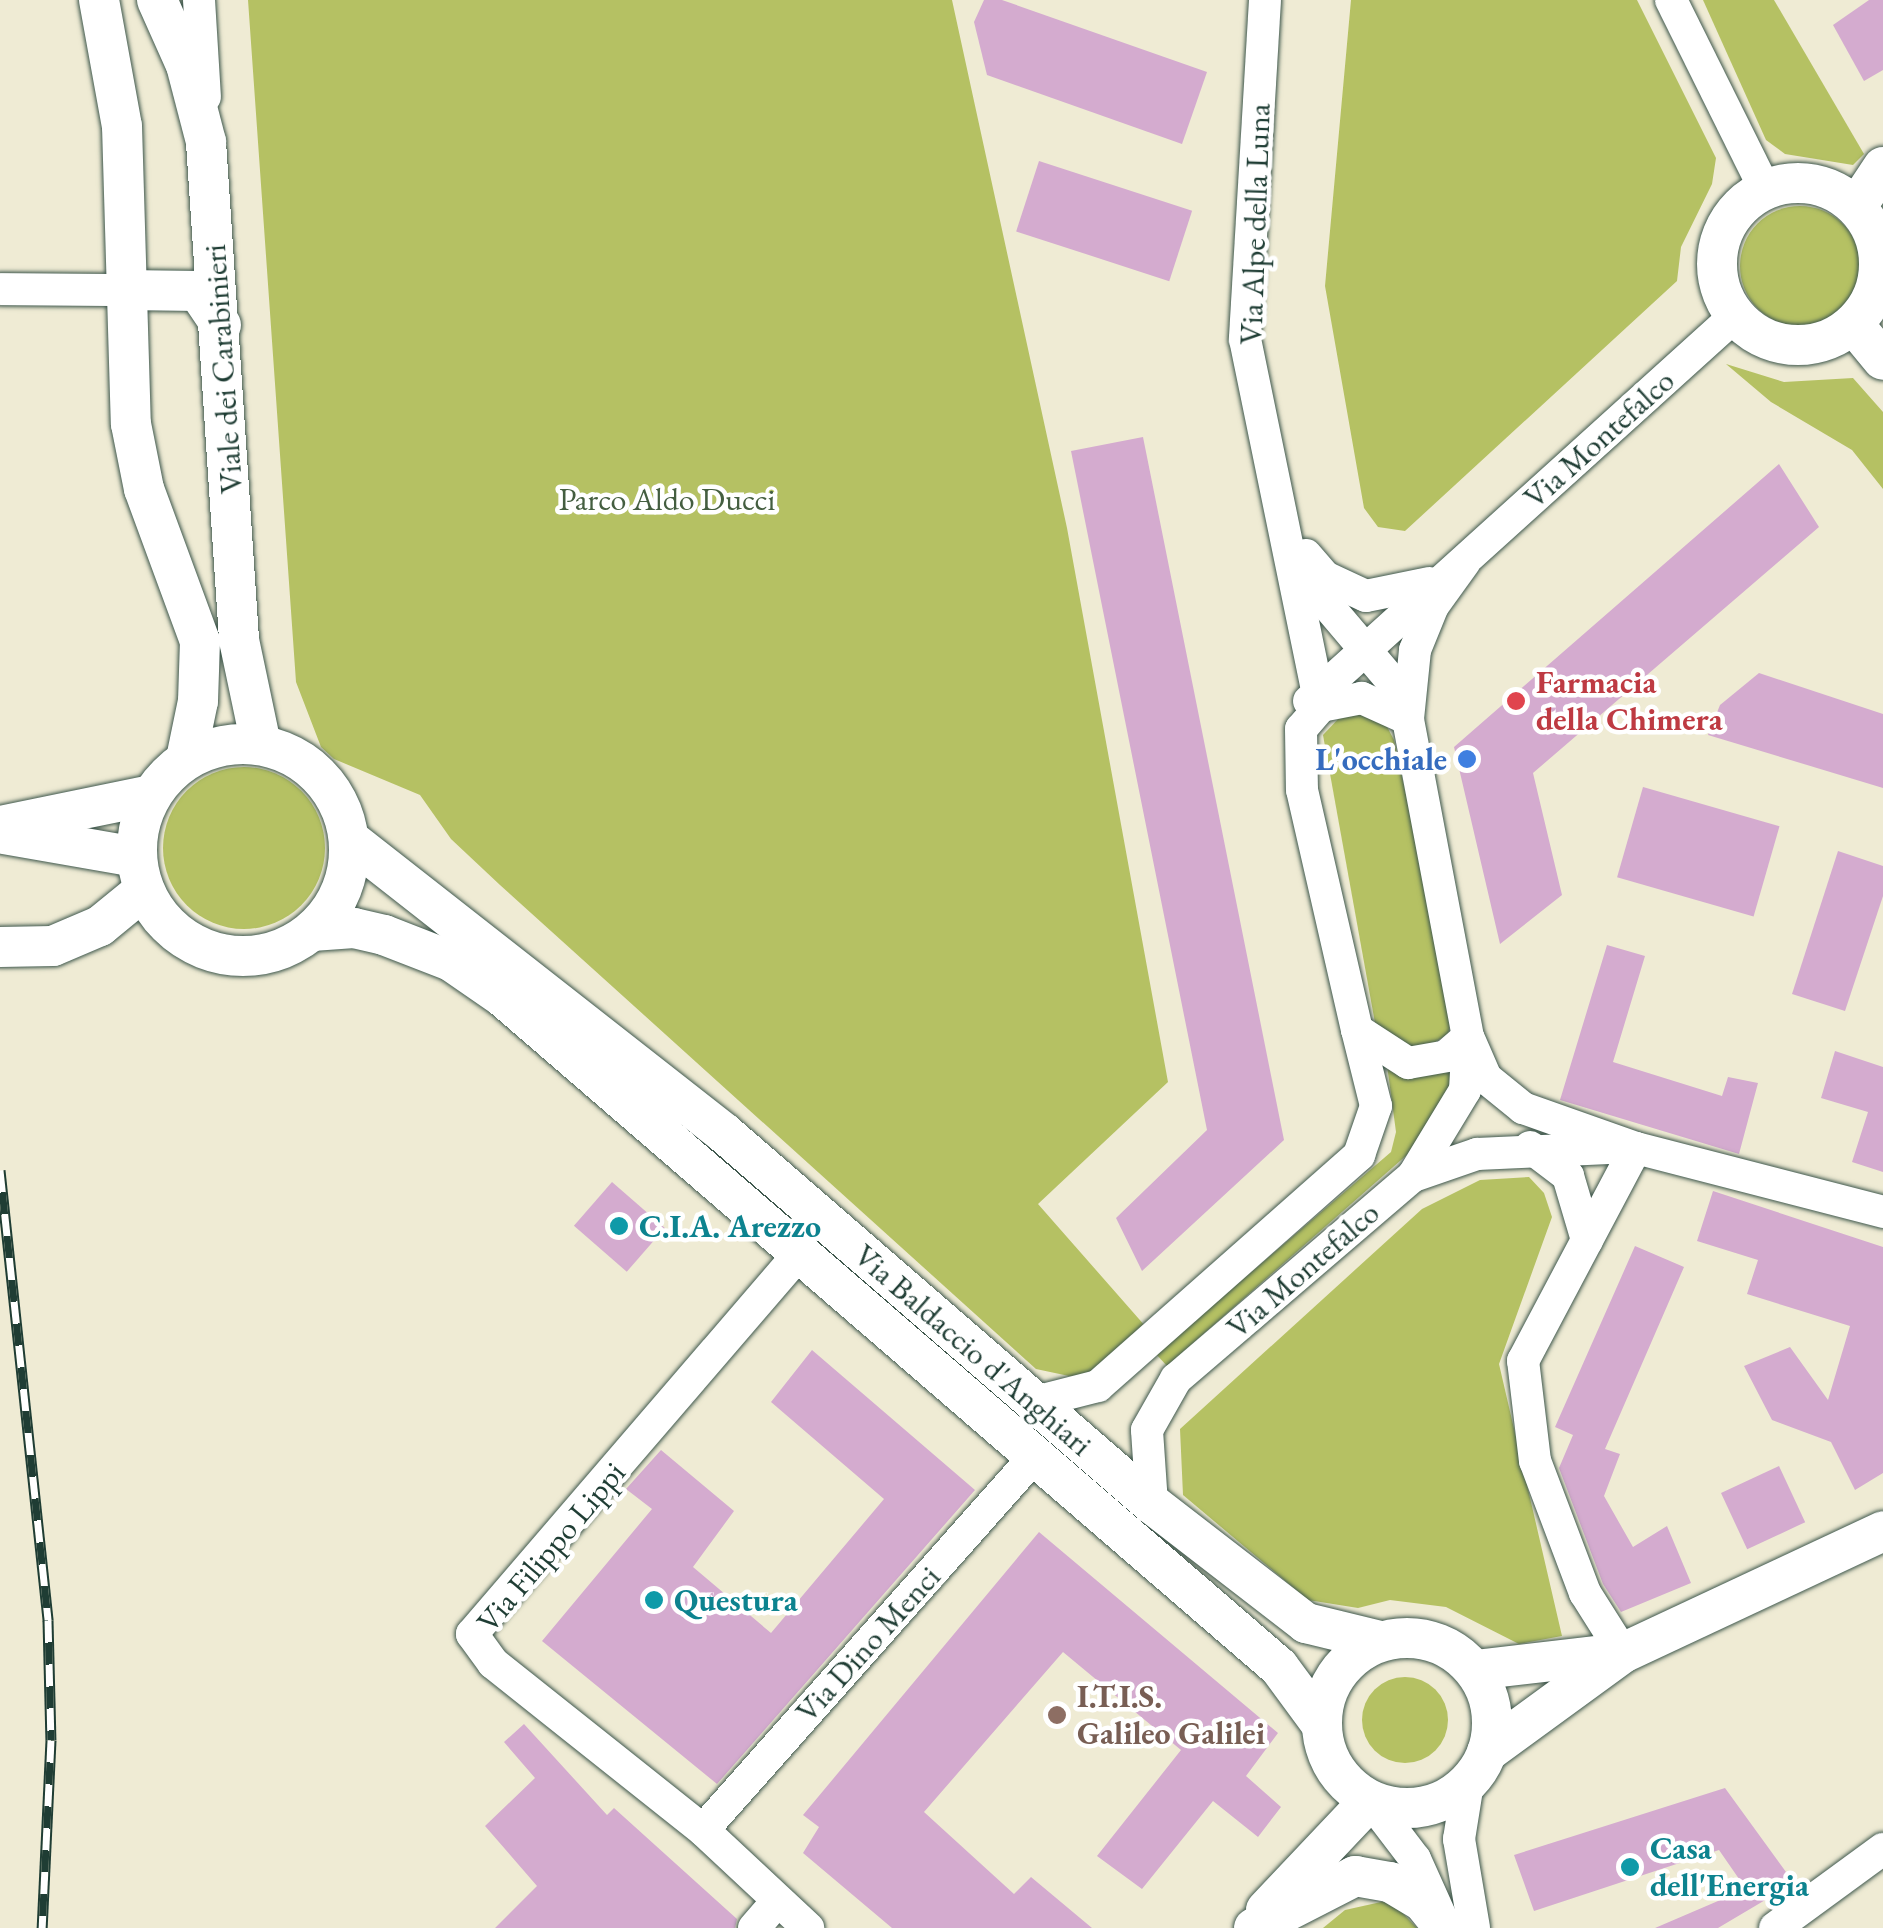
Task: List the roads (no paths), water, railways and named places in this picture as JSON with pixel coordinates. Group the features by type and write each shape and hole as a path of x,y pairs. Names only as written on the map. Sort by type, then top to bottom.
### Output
{"main road":[{"path":"98,0 122,126 126,290 138,462 200,641 200,671 186,759"},
{"name":"Viale dei Carabinieri","path":"157,0 186,65 206,142 239,640 261,744"},
{"path":"1857,206 1883,167"},
{"path":"1813,183 1857,206 1876,240 1879,280 1854,325 1806,346 1755,334 1735,316 1716,270 1718,245 1744,202 1765,189 1813,183"},
{"path":"126,290 198,291 221,324"},
{"path":"1854,325 1883,360"},
{"path":"0,826 151,795 186,759 235,743 261,744 293,756 321,777 340,805 348,838 342,890 312,932 272,952 218,953 169,926 140,874 0,834"},
{"path":"0,947 53,946 100,926 140,874 151,795"},
{"name":"Via Baldaccio d'Anghiari","path":"348,838 724,1134 1152,1504 1306,1623 1380,1641"},
{"name":"Via Baldaccio d'Anghiari","path":"312,932 354,928 384,934 451,961 503,997 1279,1667 1321,1724"},
{"path":"1478,1768 1488,1696 1474,1670 1432,1640 1380,1641 1337,1673 1321,1724 1335,1769 1370,1800 1422,1807 1478,1768 1623,1653 1883,1532"},
{"path":"1474,1670 1623,1653"},
{"path":"1252,1928 1370,1800"},
{"path":"1252,1928 1355,1876 1390,1882 1423,1902 1445,1928"}],"street":[{"path":"198,0 206,142"},
{"name":"Via Alpe della Luna","path":"1265,0 1246,340 1317,689"},
{"path":"1671,0 1765,189"},
{"path":"1,288 126,290"},
{"name":"Via Montefalco","path":"1034,1402 1098,1386 1359,1155 1376,1106 1302,790 1301,729 1317,689 1735,316"},
{"path":"1291,548 1361,647 1390,679 1408,719"},
{"name":"Via Montefalco","path":"1291,548 1324,577 1366,596 1454,570"},
{"name":"Via Montefalco","path":"1152,1504 1147,1430 1176,1379 1413,1176 1466,1090 1468,1036 1408,719 1415,650 1432,606 1454,570"},
{"path":"1301,729 1322,706 1362,698 1408,719"},
{"path":"1357,1030 1408,1063 1446,1056 1468,1036 1486,1078 1502,1095 1636,1148 1883,1212"},
{"path":"1413,1176 1477,1154 1530,1147 1636,1148"},
{"path":"1530,1147 1568,1176 1586,1240"},
{"path":"1623,1653 1586,1593 1535,1461 1523,1361 1636,1148"},
{"name":"Via Filippo Lippi","path":"798,1255 472,1634 493,1663 703,1830 808,1928"},
{"name":"Via Dino Menci","path":"703,1830 1033,1458"},
{"path":"1474,1928 1460,1839 1478,1768"},
{"path":"1370,1800 1415,1858 1445,1928"},
{"path":"1775,1928 1883,1849"},
{"path":"754,1928 776,1902"}],"railway":[{"path":"0,1170 48,1620 51,1740 42,1928"}],"place":[{"name":"Farmacia della Chimera","path":"1516,701"},
{"name":"L'occhiale","path":"1467,759"},
{"name":"C.I.A. Arezzo","path":"619,1226"},
{"name":"Questura","path":"654,1600"},
{"name":"I.T.I.S. Galileo Galilei","path":"1057,1715"},
{"name":"Casa dell'Energia","path":"1630,1867"}],"park label":[{"name":"Parco Aldo Ducci","path":"667,499"}]}
